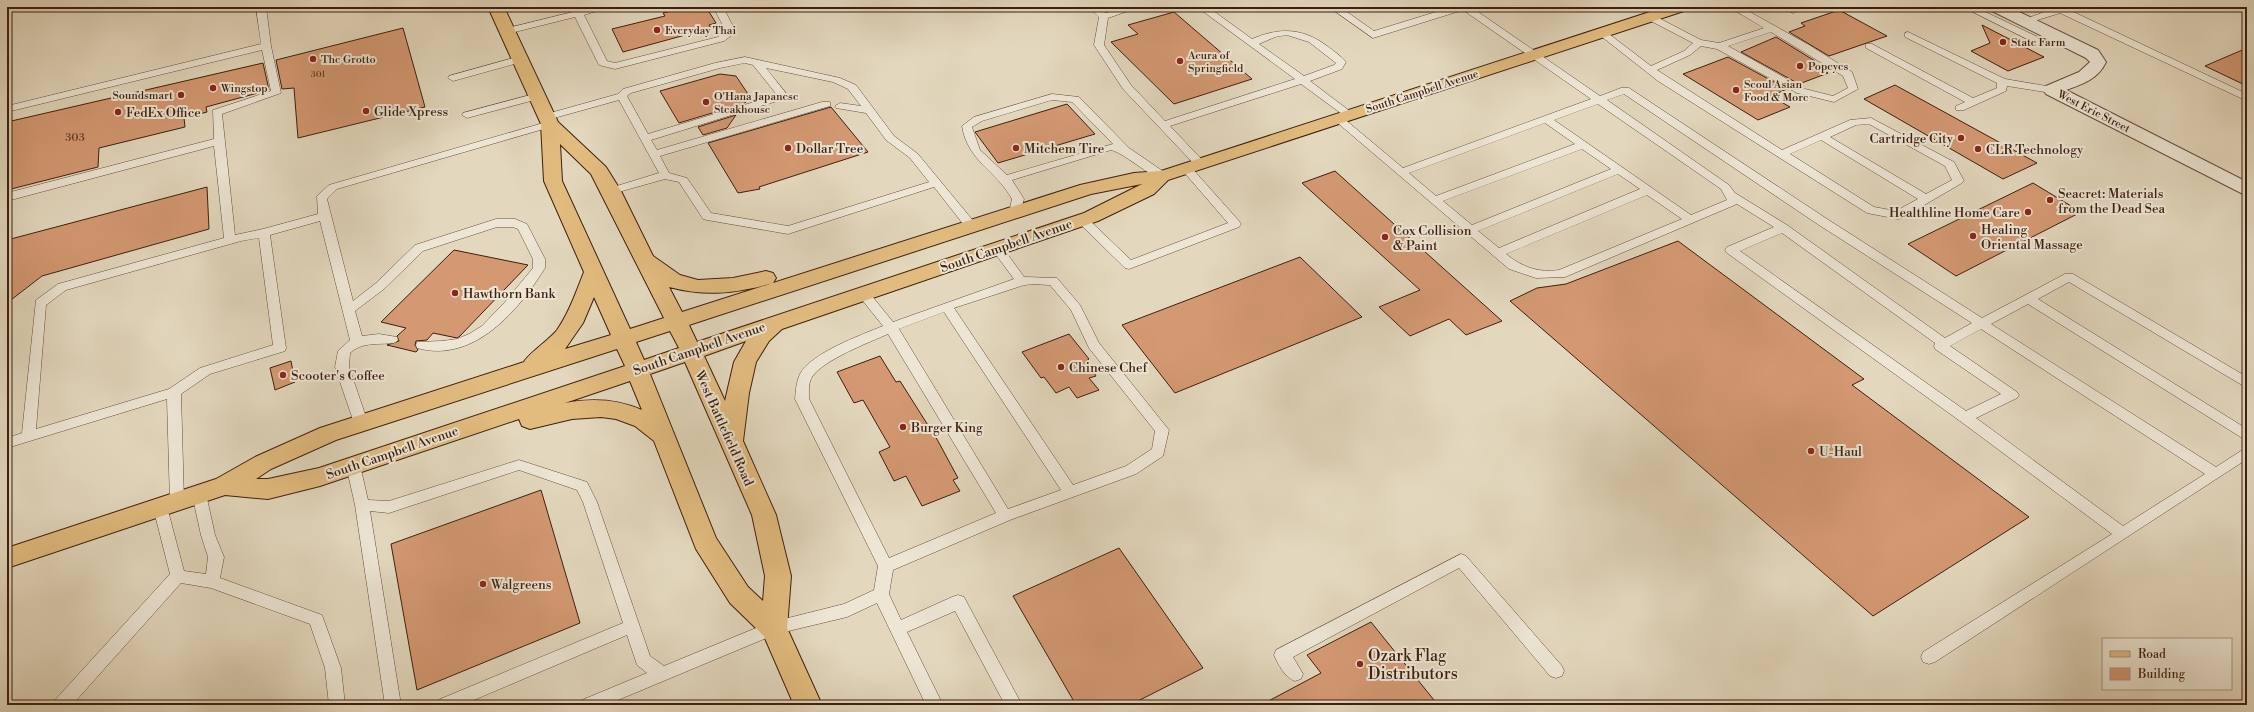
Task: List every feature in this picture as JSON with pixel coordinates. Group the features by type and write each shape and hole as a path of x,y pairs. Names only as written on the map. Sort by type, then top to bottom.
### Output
{"main road":[{"name":"West Battlefield Road","path":"496,7 549,121 553,181 637,369 705,542 739,595 774,628 808,705"},
{"name":"South Campbell Avenue","path":"7,558 225,486 263,463 328,434 361,423 1087,189 1134,179 1163,176 1602,33 1664,11"},
{"name":"West Battlefield Road","path":"549,121 599,171 611,191 691,351 764,514 778,576 774,628"},
{"name":"South Campbell Avenue","path":"225,486 268,489 320,477 1082,220 1147,190 1163,176"},
{"path":"644,257 676,282 722,287 754,281 884,242 965,228"},
{"path":"516,373 542,358 562,340 578,314 594,272"},
{"path":"731,441 741,369 757,339 777,322"},
{"path":"353,465 402,459 570,409 599,409 627,415 643,420 663,436"}],"street":[{"name":"West Erie Street","path":"1996,7 2092,54 2098,62 2096,68 2088,74 2052,90"},
{"name":"West Erie Street","path":"2052,90 2247,190"}],"lane":[{"path":"230,240 215,114 218,111 276,93 266,46 260,7"},
{"path":"507,31 604,7"},
{"path":"578,13 603,63 615,66 721,39 728,35 731,32 718,7"},
{"path":"1093,7 1104,16"},
{"path":"1104,16 1135,7"},
{"path":"1202,7 1303,80 1401,172 1497,253 1522,271 1549,276 1561,274 1734,201 1732,196"},
{"path":"1334,7 1373,35 1464,7 1725,187 1732,196 1783,228 1945,344"},
{"path":"1664,11 1699,43 1720,46 1801,91 1834,99 1853,89 1848,74 1734,7"},
{"path":"1788,7 1793,10 1802,7"},
{"path":"1968,7 2044,44 2059,38"},
{"path":"2025,21 2057,8 2247,98"},
{"path":"1082,220 1129,265 1236,224 1163,125 1127,87 1099,45 1104,16"},
{"path":"1720,46 1772,28"},
{"path":"1163,125 1303,80 1338,67 1341,62 1317,42 1300,34 1278,33 1252,43"},
{"path":"1602,33 1649,70 1781,154 1871,210 1898,215 1958,181 1950,164 1871,121 1854,122 1781,154"},
{"path":"1908,35 2002,82 2052,90"},
{"path":"1649,70 1687,53 1699,43"},
{"path":"7,109 266,46"},
{"path":"1869,46 1973,102"},
{"path":"357,341 320,198 324,192 333,187 549,121 622,96 627,91 719,65 745,60 836,80 852,87 890,138 914,156 936,183 965,228"},
{"path":"645,138 783,96 757,63"},
{"path":"453,78 524,66"},
{"path":"1960,108 2002,89 2002,82"},
{"path":"1401,172 1599,101 1625,90 1823,222 2216,474"},
{"path":"467,115 538,96"},
{"path":"622,96 665,175"},
{"path":"1015,212 1018,199 1005,179 988,166 972,148 967,126 978,119 1052,97 1075,99 1125,150 1163,176"},
{"path":"654,154 826,104"},
{"path":"840,106 869,110"},
{"path":"1546,119 1691,220"},
{"path":"1821,136 1926,200"},
{"path":"7,197 219,141"},
{"path":"1435,200 1584,145"},
{"path":"1005,179 1111,147 1125,150"},
{"path":"1470,230 1619,170"},
{"path":"611,191 665,175 683,180 707,216 788,230 936,183"},
{"path":"1497,253 1648,190"},
{"path":"30,436 40,303 62,287 230,240 264,233 324,216"},
{"path":"349,310 380,286 419,248 496,223 515,223 523,226 539,259 539,268 534,277 485,331 474,339 442,348 422,345"},
{"path":"1783,228 1731,250 1965,417 2122,534"},
{"path":"7,443 174,392 205,371 280,348 264,233"},
{"path":"997,248 1021,281"},
{"path":"1965,417 2012,395 1940,346 1984,325 2069,277 2247,383"},
{"path":"886,566 1006,516 1136,467 1158,452 1162,430 1094,345 1076,308 1053,281 1021,281 891,327 820,361 806,375 802,399 886,566 881,594 935,705"},
{"path":"863,293 891,327 1006,516"},
{"path":"2029,299 2247,436"},
{"path":"947,307 1070,492"},
{"path":"361,423 341,360 344,352 357,341 378,338 392,340"},
{"path":"61,705 178,576 179,501 174,392"},
{"path":"1929,657 2216,474 2247,452"},
{"path":"353,465 362,505 393,705"},
{"path":"362,505 389,507 519,465 582,486 590,502 643,660 662,674"},
{"path":"179,501 208,535 216,557 212,582"},
{"path":"1295,674 1282,655 1461,560 1556,672"},
{"path":"178,576 212,582 316,620 333,668 337,705"},
{"path":"588,705 774,628 847,610 881,594"},
{"path":"897,629 958,602 1014,705"},
{"path":"444,705 632,626"}],"building":[{"name":"Everyday Thai","path":"706,7 716,23 709,25 711,28 623,52 612,29 665,16 663,13 684,8 685,11"},
{"path":"1839,10 1887,36 1829,56 1789,32 1805,26 1801,23"},
{"name":"Acura of Springfield","path":"1174,12 1252,79 1174,104 1111,42 1138,34 1128,25"},
{"path":"1982,25 2044,57 2008,71 1971,51 1990,43"},
{"path":"403,28 425,107 298,138 294,88 282,89 276,60"},
{"path":"1776,37 1815,61 1809,62 1828,73 1799,84 1741,52"},
{"path":"2247,48 2247,86 2205,66"},
{"name":"Seoul Asian Food & More","path":"1728,57 1787,89 1771,96 1790,107 1758,120 1683,74"},
{"path":"263,63 269,90 206,107 207,112 184,118 185,127 99,148 98,167 7,190 7,122"},
{"name":"O'Hana Japanese Steakhouse","path":"720,74 736,76 750,97 745,103 679,123 660,91"},
{"path":"1895,85 2037,163 2003,179 1864,99"},
{"name":"Mitchem Tire","path":"1067,104 1095,134 998,163 975,132"},
{"name":"Dollar Tree","path":"831,107 868,152 759,187 760,189 738,193 708,143"},
{"path":"736,115 727,128 703,135 698,127"},
{"name":"Cox Collision & Paint","path":"1335,171 1502,321 1466,335 1449,319 1410,336 1379,307 1420,290 1302,183"},
{"path":"2033,183 2081,212 1956,276 1908,244"},
{"path":"207,187 209,229 42,276 7,303 7,240"},
{"name":"U-Haul","path":"1678,241 1864,379 1852,385 2029,517 1873,616 1510,301 1537,288 1566,284"},
{"name":"Hawthorn Bank","path":"454,250 528,265 457,338 433,333 427,340 416,341 415,345 418,350 416,352 387,345 399,341 397,336 406,328 381,322"},
{"path":"1300,257 1362,317 1175,393 1122,325"},
{"path":"1069,334 1089,359 1086,361 1096,376 1089,378 1099,390 1077,398 1069,387 1056,393 1044,377 1041,378 1022,352"},
{"name":"Burger King","path":"880,356 896,382 900,381 938,441 958,478 953,480 960,491 922,506 906,476 894,481 879,452 890,447 863,400 854,403 837,372"},
{"name":"Scooter's Coffee","path":"291,361 295,382 275,390 270,368"},
{"name":"Walgreens","path":"541,490 580,623 417,690 391,544"},
{"path":"1119,548 1203,668 1130,705 1076,705 1013,596"},
{"name":"Ozark Flag Distributors","path":"1371,622 1438,705 1261,705 1321,673 1307,655"}],"place":[{"name":"Everyday Thai","path":"657,30"},
{"name":"State Farm","path":"2003,42"},
{"name":"The Grotto","path":"313,59"},
{"name":"Acura of Springfield","path":"1180,61"},
{"name":"Popeyes","path":"1800,66"},
{"name":"Wingstop","path":"213,88"},
{"name":"Seoul Asian Food & More","path":"1736,90"},
{"name":"Soundsmart","path":"181,95"},
{"name":"O'Hana Japanese Steakhouse","path":"706,102"},
{"name":"Glide Xpress","path":"366,111"},
{"name":"FedEx Office","path":"118,112"},
{"name":"Cartridge City","path":"1961,138"},
{"name":"Dollar Tree","path":"788,148"},
{"name":"Mitchem Tire","path":"1016,148"},
{"name":"CLR Technology","path":"1978,149"},
{"name":"Seacret: Materials from the Dead Sea","path":"2050,200"},
{"name":"Healthline Home Care","path":"2028,212"},
{"name":"Healing Oriental Massage","path":"1973,236"},
{"name":"Cox Collision & Paint","path":"1385,237"},
{"name":"Hawthorn Bank","path":"455,293"},
{"name":"Chinese Chef","path":"1061,367"},
{"name":"Scooter's Coffee","path":"283,375"},
{"name":"Burger King","path":"903,427"},
{"name":"U-Haul","path":"1811,451"},
{"name":"Walgreens","path":"483,584"},
{"name":"Ozark Flag Distributors","path":"1360,664"}]}
